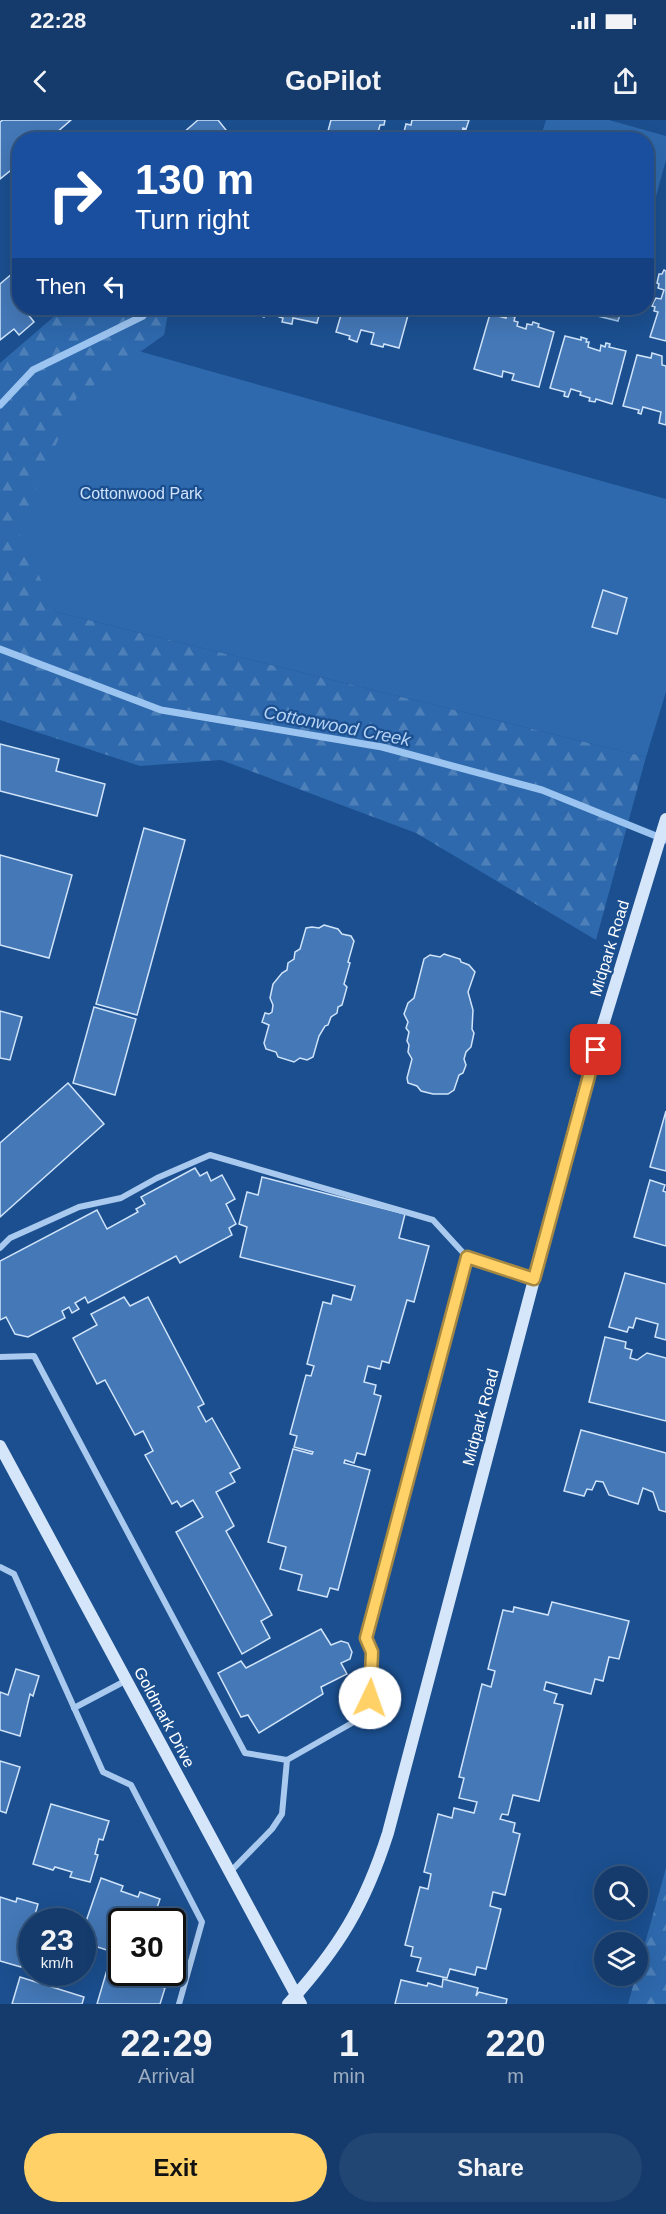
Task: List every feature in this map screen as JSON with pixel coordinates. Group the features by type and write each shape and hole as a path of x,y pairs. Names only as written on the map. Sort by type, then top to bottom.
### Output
{"street":[{"name":"Midpark Road","path":"295,2001 337,1945 357,1912 375,1874 391,1821 589,1071 666,819"},
{"path":"0,1248 10,1238 79,1207 121,1198 158,1178 210,1155 433,1220 467,1257 534,1279"},
{"path":"0,1357 34,1356 245,1753 287,1760 359,1719 370,1698 372,1652 366,1638 467,1257"},
{"name":"Goldmark Drive","path":"0,1446 4,1464 127,1680 230,1872 295,2001"},
{"path":"0,1567 14,1574 103,1772 131,1785 202,1922 179,2004"},
{"path":"74,1708 127,1680"},
{"path":"230,1872 272,1829 282,1814 287,1760"}],"green space":[{"path":"546,120 609,120 652,132 542,132"},
{"path":"654,133 666,136 666,160 654,204"},
{"path":"56,315 168,315 164,335 77,397 18,531 56,612 646,757 596,940 416,833 221,760 140,766 0,720 0,363"},
{"name":"Cottonwood Park","path":"103,341 666,499 666,692 646,757 56,612 0,503"},
{"path":"666,1868 666,2004 628,2004 633,1986 648,1986 648,1932"}],"shaded area":[{"path":"593,315 620,315 618,321"}],"building":[{"path":"3,120 71,120 57,132 12,132 12,169 0,179 0,122"},
{"path":"198,120 218,120 228,132 184,132"},
{"path":"331,120 385,120 384,125 380,125 378,132 328,131"},
{"path":"412,120 469,120 466,129 463,128 462,132 404,132 406,124 411,125"},
{"path":"664,270 666,271 666,341 650,337 658,312 654,311 654,302 656,298 661,299 664,290 658,288 657,283 659,274 662,274"},
{"path":"12,274 12,315 29,315 34,322 19,335 14,329 0,340 0,284"},
{"path":"279,315 319,315 317,323 293,318 292,324 282,322 283,318"},
{"path":"341,315 408,315 399,348 384,344 383,347 371,344 374,333 361,330 357,342 349,339 350,336 336,332"},
{"path":"490,315 515,317 514,321 518,322 517,326 526,329 527,324 532,325 533,322 539,324 538,327 554,332 539,387 512,380 514,374 503,371 502,377 474,369"},
{"path":"565,336 581,340 581,337 587,339 588,347 600,351 601,345 605,347 606,343 610,344 609,347 626,351 612,404 596,399 595,402 589,401 590,398 580,395 581,392 571,389 568,397 564,396 565,392 550,388"},
{"path":"652,353 662,356 662,365 666,366 666,425 659,423 661,412 643,407 641,414 638,413 639,410 623,406 637,355 651,358"},
{"path":"603,590 627,598 617,634 592,627"},
{"path":"0,744 59,759 56,771 105,784 97,816 0,791"},
{"path":"144,828 185,840 137,1015 96,1004"},
{"path":"0,855 72,875 49,958 0,945"},
{"path":"324,925 338,929 342,934 351,936 354,941 344,984 347,987 342,1005 338,1007 337,1013 331,1017 319,1036 313,1057 307,1060 300,1058 294,1062 278,1057 276,1052 266,1049 264,1043 269,1025 262,1022 265,1013 272,1012 273,1005 270,998 273,984 287,970 288,963 294,959 295,952 300,949 306,928 319,928"},
{"path":"444,954 460,959 475,972 468,992 473,1010 472,1029 474,1033 471,1047 464,1059 466,1065 463,1073 459,1075 454,1090 448,1094 433,1094 421,1091 417,1086 408,1083 407,1078 412,1059 408,1052 409,1032 406,1028 408,1022 404,1014 408,1003 414,998 424,959 430,955 440,957"},
{"path":"94,1007 136,1019 115,1095 73,1083"},
{"path":"0,1011 22,1017 10,1060 0,1058"},
{"path":"68,1083 104,1124 0,1217 0,1143"},
{"path":"666,1111 666,1171 650,1167"},
{"path":"195,1168 200,1176 207,1172 211,1181 222,1175 235,1199 226,1204 236,1224 229,1228 232,1235 180,1263 176,1256 88,1303 85,1297 75,1303 79,1309 72,1313 69,1307 62,1311 65,1318 28,1337 15,1334 6,1317 0,1320 0,1261 97,1210 107,1229 138,1212 136,1209 145,1204 141,1197"},
{"path":"262,1177 405,1214 399,1238 429,1246 414,1302 407,1300 389,1363 382,1361 380,1369 368,1366 364,1382 376,1385 374,1394 381,1396 365,1455 357,1453 354,1463 345,1460 344,1463 370,1470 338,1590 330,1588 327,1597 298,1590 302,1575 280,1569 286,1547 268,1542 293,1449 312,1454 313,1452 294,1447 297,1436 290,1434 306,1375 311,1376 314,1366 307,1364 323,1302 331,1304 333,1295 351,1300 355,1286 240,1257 247,1227 239,1224 247,1192 258,1195"},
{"path":"650,1180 665,1185 663,1191 666,1192 666,1246 634,1237"},
{"path":"625,1273 666,1284 666,1340 655,1337 658,1324 636,1318 633,1328 629,1327 627,1332 609,1327"},
{"path":"124,1297 130,1306 148,1297 204,1404 198,1407 206,1422 212,1418 240,1468 230,1473 235,1482 216,1492 234,1526 226,1531 272,1615 261,1621 270,1638 242,1654 176,1532 203,1517 193,1500 181,1507 177,1501 172,1504 145,1455 153,1451 143,1431 135,1435 105,1380 97,1384 73,1338 97,1325 91,1314"},
{"path":"605,1337 626,1342 625,1348 632,1350 630,1358 637,1360 647,1353 666,1358 666,1421 589,1402"},
{"path":"581,1430 666,1453 666,1512 659,1510 653,1492 643,1488 638,1504 609,1495 603,1482 596,1481 592,1490 587,1489 584,1496 564,1491"},
{"path":"552,1602 629,1621 619,1659 609,1657 603,1681 595,1679 591,1694 546,1682 544,1690 557,1694 554,1703 563,1705 539,1801 513,1795 508,1815 502,1814 500,1819 515,1823 513,1832 520,1834 505,1895 493,1892 490,1906 501,1909 486,1969 477,1967 475,1975 450,1969 447,1978 417,1971 421,1958 411,1956 413,1947 405,1945 420,1887 428,1889 431,1874 424,1872 438,1814 452,1818 454,1808 474,1813 477,1802 459,1798 464,1778 459,1777 482,1684 491,1687 495,1671 488,1669 503,1610 513,1612 514,1607 548,1615"},
{"path":"321,1629 331,1645 341,1641 348,1643 352,1652 350,1659 341,1663 347,1674 321,1687 323,1694 259,1733 248,1715 241,1717 218,1673 241,1661 246,1668"},
{"path":"16,1669 39,1676 33,1696 30,1694 20,1736 0,1730 0,1692 8,1695"},
{"path":"0,1761 20,1767 6,1813 0,1811"},
{"path":"51,1804 109,1821 103,1840 99,1839 95,1854 98,1855 90,1882 70,1877 72,1872 55,1867 53,1870 33,1864"},
{"path":"101,1878 123,1886 121,1891 138,1897 140,1892 160,1899 157,1908 108,1908 108,1950 96,1947 96,1908 91,1908"},
{"path":"0,1897 16,1902 17,1898 38,1904 37,1908 18,1908 18,1966 0,1961"},
{"path":"107,1970 108,1986 165,1988 160,2004 97,2004"},
{"path":"443,1979 478,1988 476,1996 479,1992 507,1999 506,2004 395,2004 401,1980 442,1987"},
{"path":"18,1984 18,1986 49,1986 84,1997 82,2004 12,2004"}],"waterway":[{"path":"0,405 33,370 143,316"},
{"name":"Cottonwood Creek","path":"0,649 161,710 382,747 542,790 666,840"}],"route":[{"path":"370,1698 372,1652 366,1638 467,1257 534,1279 596,1050"}]}
